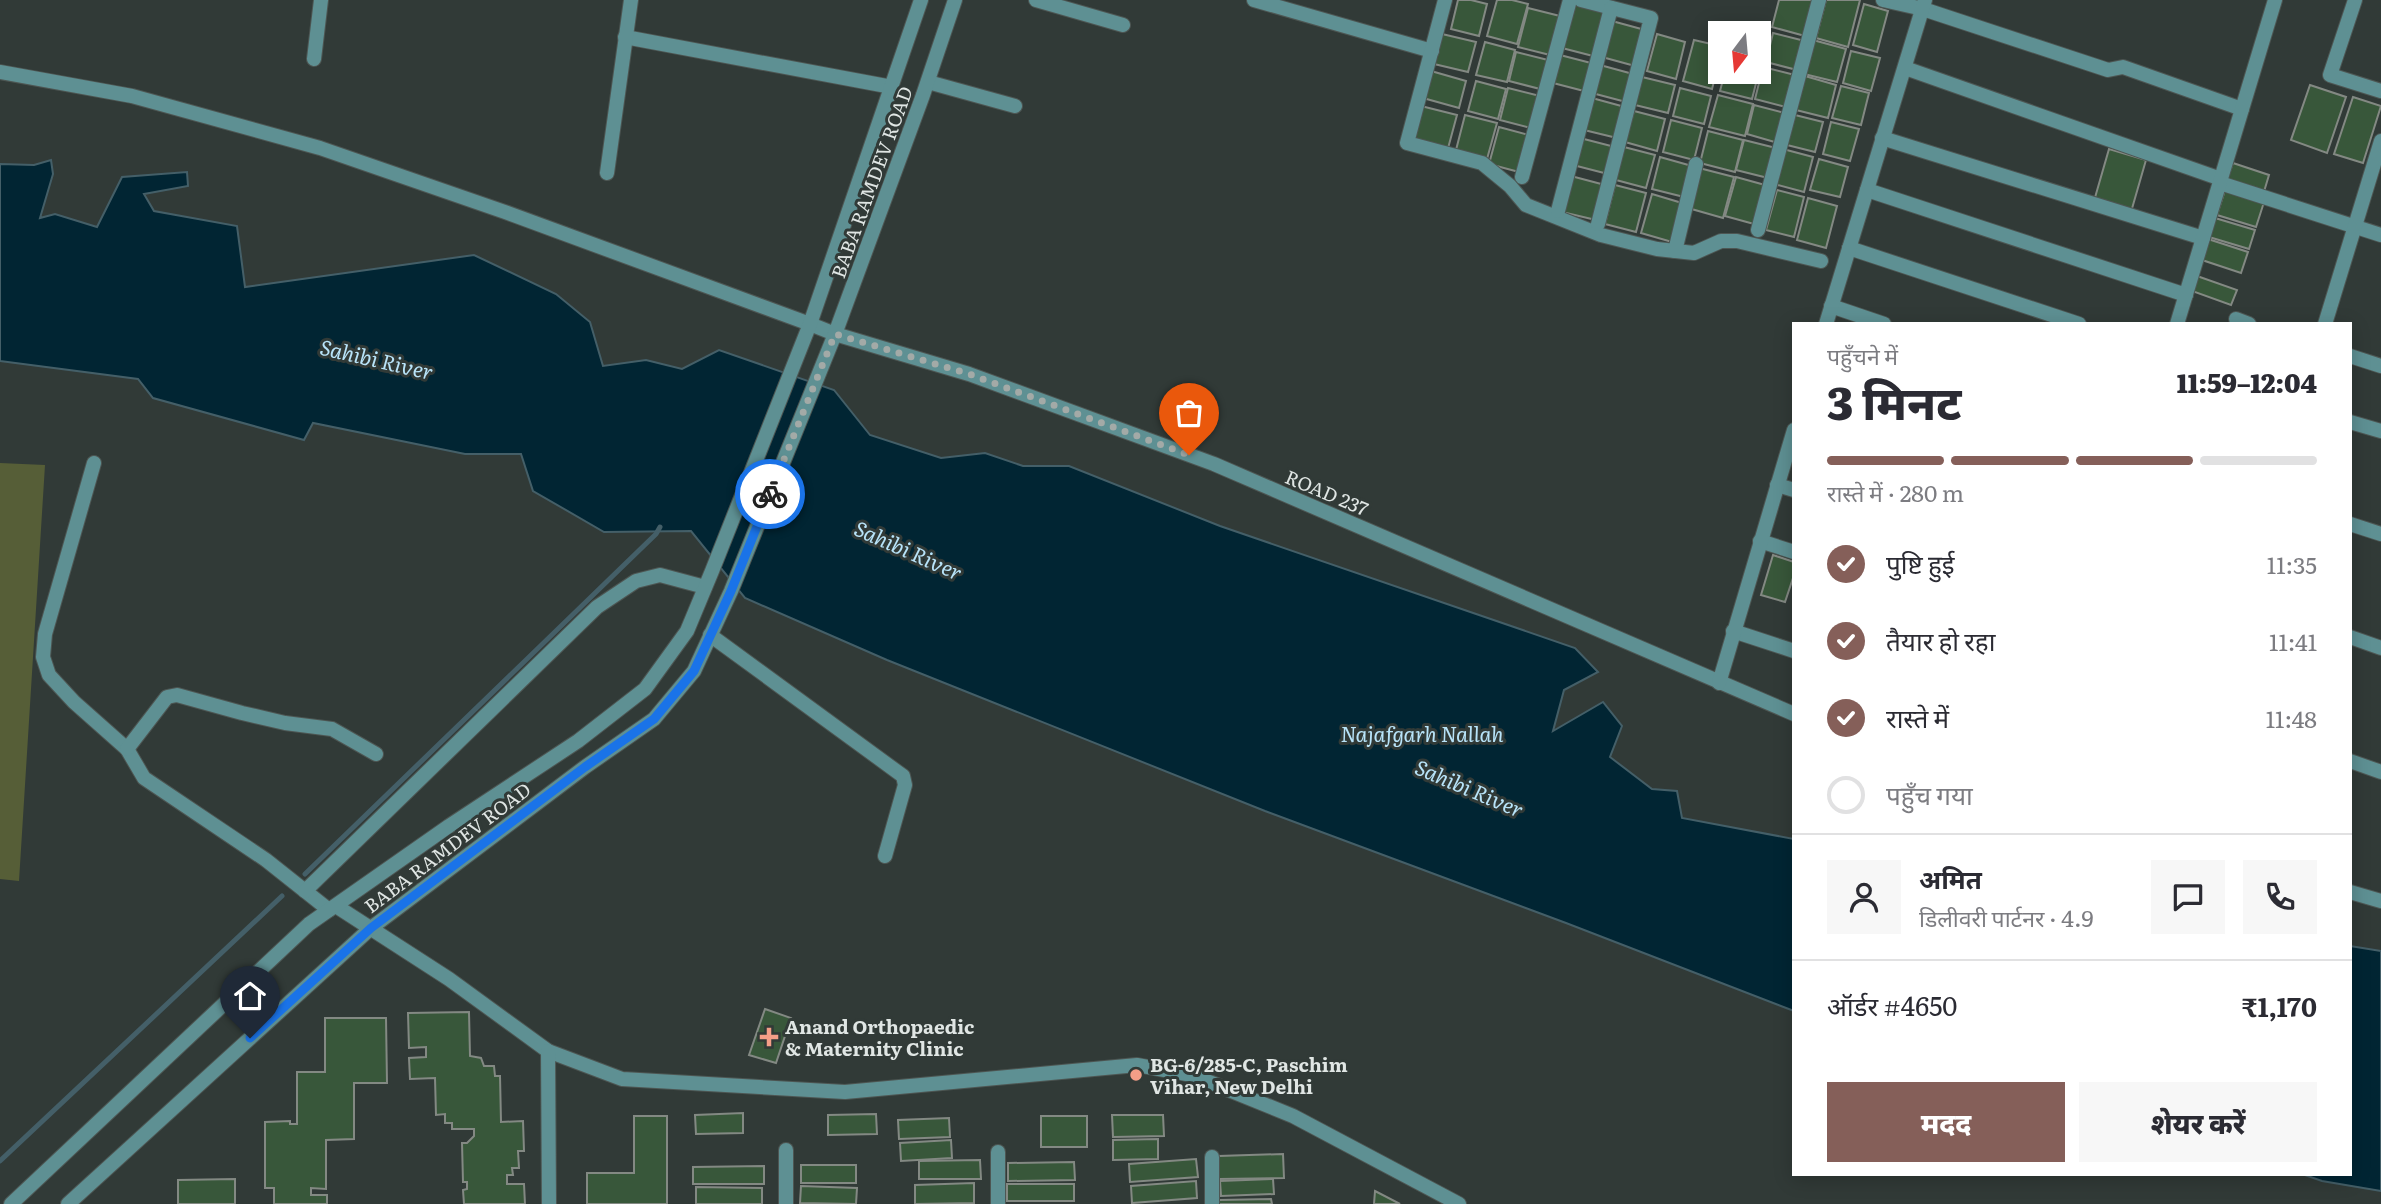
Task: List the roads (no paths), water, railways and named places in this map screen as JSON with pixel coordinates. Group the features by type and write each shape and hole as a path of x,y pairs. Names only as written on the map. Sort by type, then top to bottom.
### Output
{"street":[{"path":"314,59 321,0"},
{"path":"607,173 631,0"},
{"path":"11,1204 309,924 449,826 578,741 645,689 687,631 704,591 810,324 921,0"},
{"name":"BABA RAMDEV ROAD","path":"68,1204 371,928 585,767 654,719 694,671 728,597 835,334 928,82 954,0"},
{"path":"1036,0 1123,25"},
{"path":"1254,0 1432,51"},
{"path":"1445,0 1407,143 1482,163 1510,186 1518,198 1537,211 1601,235 1694,253 1721,241 1737,241 1821,261"},
{"path":"1522,177 1570,0"},
{"path":"1581,0 1651,18 1598,224"},
{"path":"1758,230 1819,0"},
{"path":"1883,0 1924,4 2108,70 2123,67 2242,109"},
{"path":"2178,322 2275,0"},
{"path":"2355,0 2330,75 2381,91"},
{"path":"1827,322 1924,4"},
{"path":"1558,211 1611,8"},
{"path":"625,37 892,87"},
{"path":"1905,68 2220,181 2381,235"},
{"name":"ROAD 237","path":"0,72 132,96 320,148 505,212 835,334 969,374 1213,464 1792,713"},
{"path":"928,82 1015,106"},
{"path":"1882,138 2203,237"},
{"path":"2326,322 2381,141"},
{"path":"1675,251 1696,164"},
{"path":"1867,190 2186,295"},
{"path":"1849,248 2073,322"},
{"path":"1832,306 1878,322"},
{"path":"2352,357 2381,366"},
{"path":"2352,423 2381,431"},
{"path":"1719,683 1792,436"},
{"path":"94,463 45,634 43,657 49,675 127,749 144,778 266,860 305,891 371,928 449,979 548,1051 622,1079 845,1092 1137,1065 1192,1075 1293,1115 1459,1204"},
{"path":"1777,485 1792,489"},
{"path":"2352,525 2381,534"},
{"path":"1759,541 1792,551"},
{"path":"305,891 597,607 636,581 660,575 728,597"},
{"path":"1733,631 1792,650"},
{"path":"710,635 903,776 905,785 885,856"},
{"path":"2352,638 2381,648"},
{"path":"127,749 167,697 177,695 253,716 331,729 376,754"},
{"path":"2352,762 2381,772"},
{"path":"2352,893 2381,901"},
{"path":"548,1051 548,1204"},
{"path":"786,1150 786,1204"},
{"path":"998,1152 998,1204"},
{"path":"1212,1157 1212,1204"}],"water":[{"name":"Najafgarh Nallah","path":"51,160 53,174 40,218 55,214 97,227 122,177 187,172 188,186 144,194 154,211 237,226 245,287 474,255 556,294 590,322 603,366 646,360 682,369 719,350 834,390 870,435 941,458 985,453 1023,466 1069,466 1220,526 1575,648 1598,672 1564,690 1553,731 1603,702 1622,726 1610,757 1652,789 1677,791 1682,818 1792,839 1792,1010 1265,811 887,660 745,598 691,531 604,532 533,491 521,454 465,454 313,423 304,440 153,398 138,379 0,361 0,164 34,165"},
{"path":"2352,946 2381,951 2381,1191 2308,1176 2352,1176"}],"waterway":[{"path":"305,874 656,534 660,527"},
{"path":"0,1161 282,896"}],"place":[{"name":"Anand Orthopaedic & Maternity Clinic","path":"769,1037"},
{"name":"BG-6/285-C, Paschim Vihar, New Delhi","path":"1136,1075"}],"water label":[{"name":"Sahibi River","path":"377,358"},
{"name":"Sahibi River","path":"909,549"},
{"name":"Sahibi River","path":"1470,787"}]}
